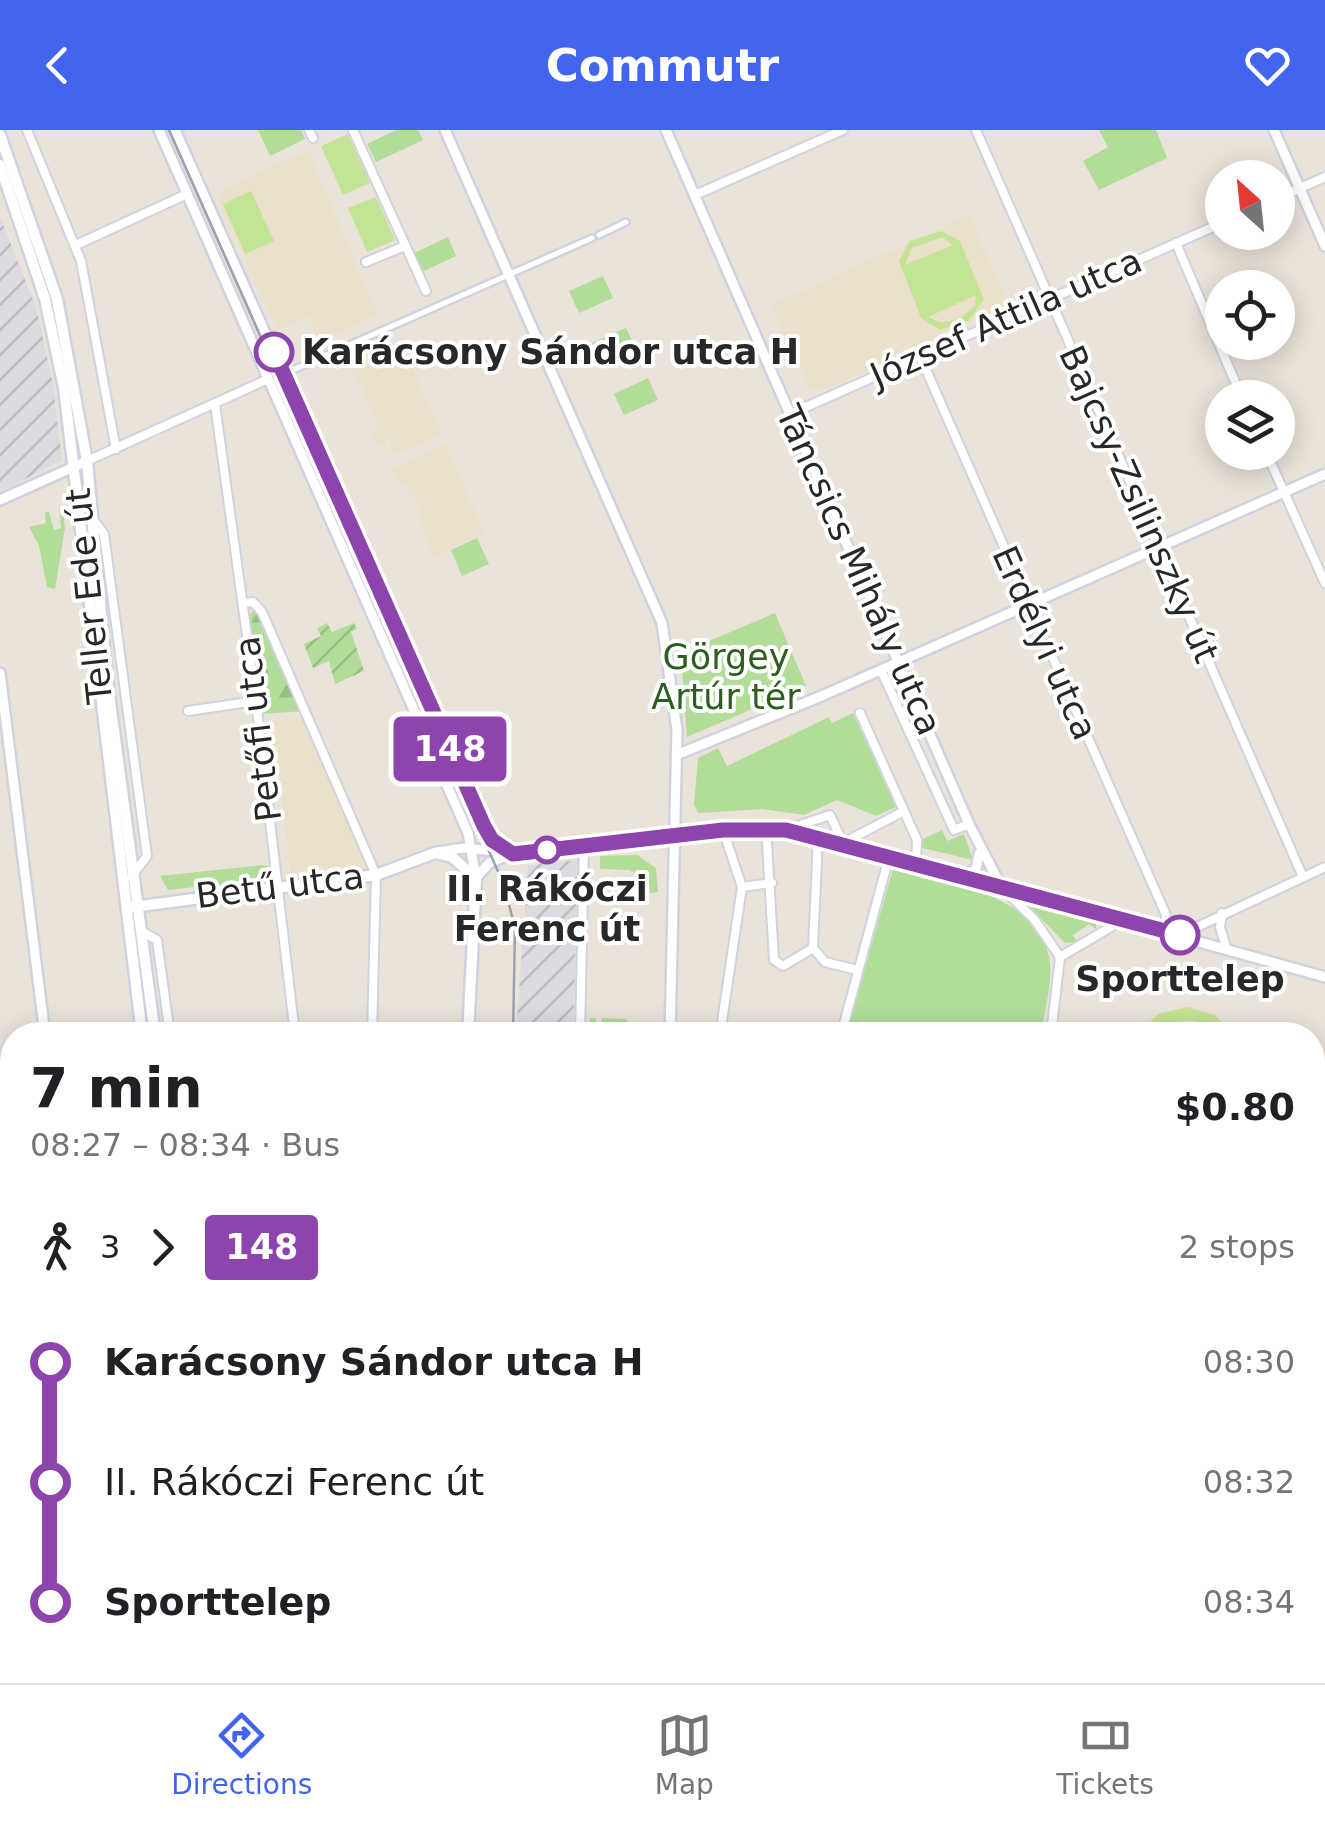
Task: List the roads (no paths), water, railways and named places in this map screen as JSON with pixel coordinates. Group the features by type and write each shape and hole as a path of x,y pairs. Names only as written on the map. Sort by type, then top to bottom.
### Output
{"main road":[{"name":"Teller Ede út","path":"0,135 34,221 58,298 88,461 131,877 153,1022"},
{"name":"Teller Ede út","path":"0,164 45,299 75,467 140,1022"},
{"path":"434,853 452,856 476,878 469,1022"},
{"name":"Betű utca","path":"137,905 276,891 376,875 434,853"},
{"path":"126,916 137,905"}],"street":[{"path":"27,130 76,245 116,448"},
{"path":"158,130 477,848 476,878"},
{"path":"175,130 487,832 513,854"},
{"path":"353,130 426,291"},
{"path":"446,130 655,601 672,675 676,755 670,1022"},
{"name":"Táncsics Mihály utca","path":"666,130 969,824 1002,888"},
{"path":"695,195 822,134 843,130"},
{"name":"Bajcsy-Zsilinszky út","path":"976,130 1303,877"},
{"path":"1274,130 1325,246"},
{"path":"1295,190 1325,178"},
{"path":"76,245 187,194"},
{"path":"600,235 626,222"},
{"name":"József Attila utca","path":"790,414 1205,230"},
{"path":"288,372 592,238"},
{"path":"1176,243 1234,380"},
{"path":"366,262 405,246"},
{"name":"Erdélyi utca","path":"920,356 1166,915 1166,931"},
{"path":"0,500 266,380"},
{"name":"Petőfi utca","path":"214,404 256,701 293,1022"},
{"path":"1274,470 1325,583"},
{"path":"676,755 881,670 1325,474"},
{"name":"Teller Ede út","path":"93,519 104,534 146,856 131,877"},
{"name":"Petőfi utca","path":"243,602 253,602 262,612 376,875"},
{"path":"881,670 954,830 969,824"},
{"path":"0,673 4,731 43,1022"},
{"path":"188,711 256,701"},
{"path":"860,713 916,840 916,865"},
{"path":"843,843 904,811"},
{"path":"786,830 830,814 843,843"},
{"path":"452,848 461,838 463,820"},
{"path":"476,878 488,863 513,854 766,827 843,843 1325,977"},
{"path":"766,827 772,884 770,941 775,962 789,964 813,948"},
{"path":"722,1022 742,887 723,830"},
{"path":"477,848 487,832"},
{"path":"818,837 813,948 825,962 857,970"},
{"path":"580,1022 584,846"},
{"path":"955,876 976,870 979,846"},
{"name":"Betű utca","path":"434,853 477,848 513,854"},
{"path":"844,1022 889,857"},
{"path":"1180,935 1325,867"},
{"path":"372,1022 376,875"},
{"path":"742,887 772,884"},
{"path":"1002,888 1034,918 1060,957 1052,1022"},
{"path":"1095,912 1100,918 1097,936"},
{"path":"1222,914 1220,927 1226,947"},
{"path":"1060,957 1112,928 1116,918"},
{"name":"Teller Ede út","path":"142,931 157,940 168,1022"}],"tram line":[{"path":"169,130 504,885 515,928 513,1022"}],"place":[{"name":"Karácsony Sándor utca H","path":"274,352"},
{"name":"II. Rákóczi Ferenc út","path":"547,850"},
{"name":"Sporttelep","path":"1180,935"}],"park label":[{"name":"Görgey Artúr tér","path":"726,677"}]}
